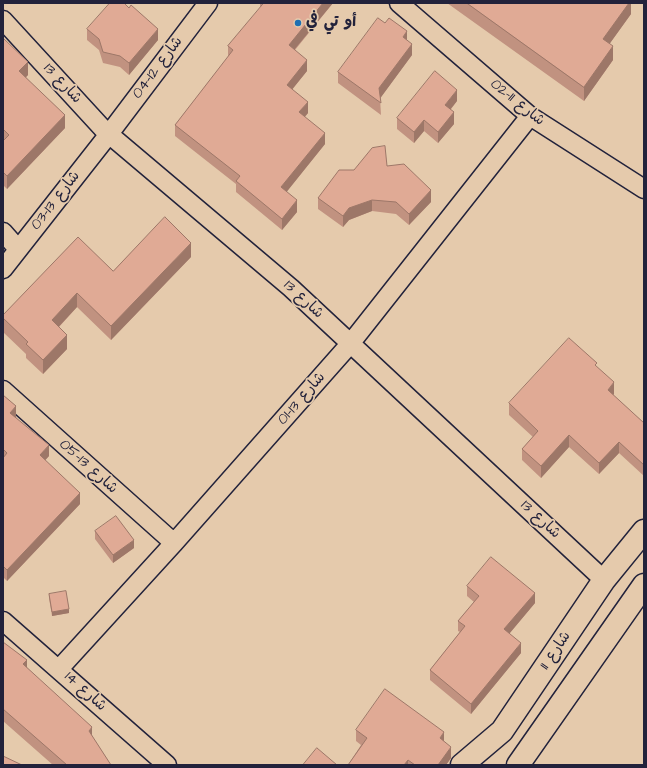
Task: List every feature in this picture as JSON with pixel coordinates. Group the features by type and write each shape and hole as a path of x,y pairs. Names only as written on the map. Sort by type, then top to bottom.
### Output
{"main road":[{"name":"شارع 11","path":"462,765 502,731 604,580 644,531"},
{"path":"518,765 642,591"},
{"path":"532,765 556,713"},
{"path":"479,765 502,731"}],"street":[{"name":"شارع 12-04","path":"109,134 208,3"},
{"name":"شارع 11-02","path":"399,3 530,116 644,189"},
{"name":"شارع 13","path":"3,20 109,134 291,288 604,580"},
{"name":"شارع 13-01","path":"59,669 174,543 350,344 530,116"},
{"name":"شارع 13-03","path":"3,269 109,134"},
{"path":"3,232 18,249"},
{"name":"شارع 13-05","path":"3,390 174,543"},
{"name":"شارع 14","path":"3,621 167,765"}],"building":[{"path":"110,3 124,3 129,8 131,5 158,29 129,63 120,56 103,52 99,39 87,29"},
{"path":"264,3 323,3 289,45 307,60 287,85 308,102 299,112 325,133 281,187 297,200 282,219 236,181 240,176 175,125 233,50 228,46"},
{"path":"467,3 629,3 603,39 613,46 584,87"},
{"path":"378,18 385,23 389,18 407,31 403,37 412,44 379,88 381,103 338,72"},
{"path":"3,38 28,62 19,71 65,115 7,176 3,172 3,141 9,135 3,129"},
{"path":"435,71 457,90 445,105 454,112 438,132 424,120 414,132 397,118"},
{"path":"385,146 387,166 404,164 431,190 409,214 396,202 372,200 349,208 343,216 318,198 339,170 354,170 372,148"},
{"path":"165,217 191,243 111,326 77,293 52,320 67,335 43,360 26,344 28,342 3,318 3,315 78,237 113,271"},
{"path":"569,338 597,363 595,365 614,382 608,390 644,423 644,465 619,442 599,463 569,435 541,466 522,449 538,431 509,403"},
{"path":"3,395 16,406 10,413 49,445 40,455 80,493 7,570 3,566 3,458 7,453 3,449"},
{"path":"116,516 134,540 113,555 95,531"},
{"path":"491,557 535,593 504,629 521,643 471,704 430,670 465,626 458,621 479,596 467,586"},
{"path":"66,591 69,609 52,612 49,594"},
{"path":"3,642 27,660 23,664 92,727 89,731 111,765 67,765 3,709"},
{"path":"385,689 444,732 440,738 451,747 438,765 415,765 408,760 404,765 348,765 367,738 356,730"},
{"path":"317,748 337,765 303,765"},
{"path":"3,756 22,765 3,765"}],"place":[{"name":"أو تي في","path":"298,23"}]}
